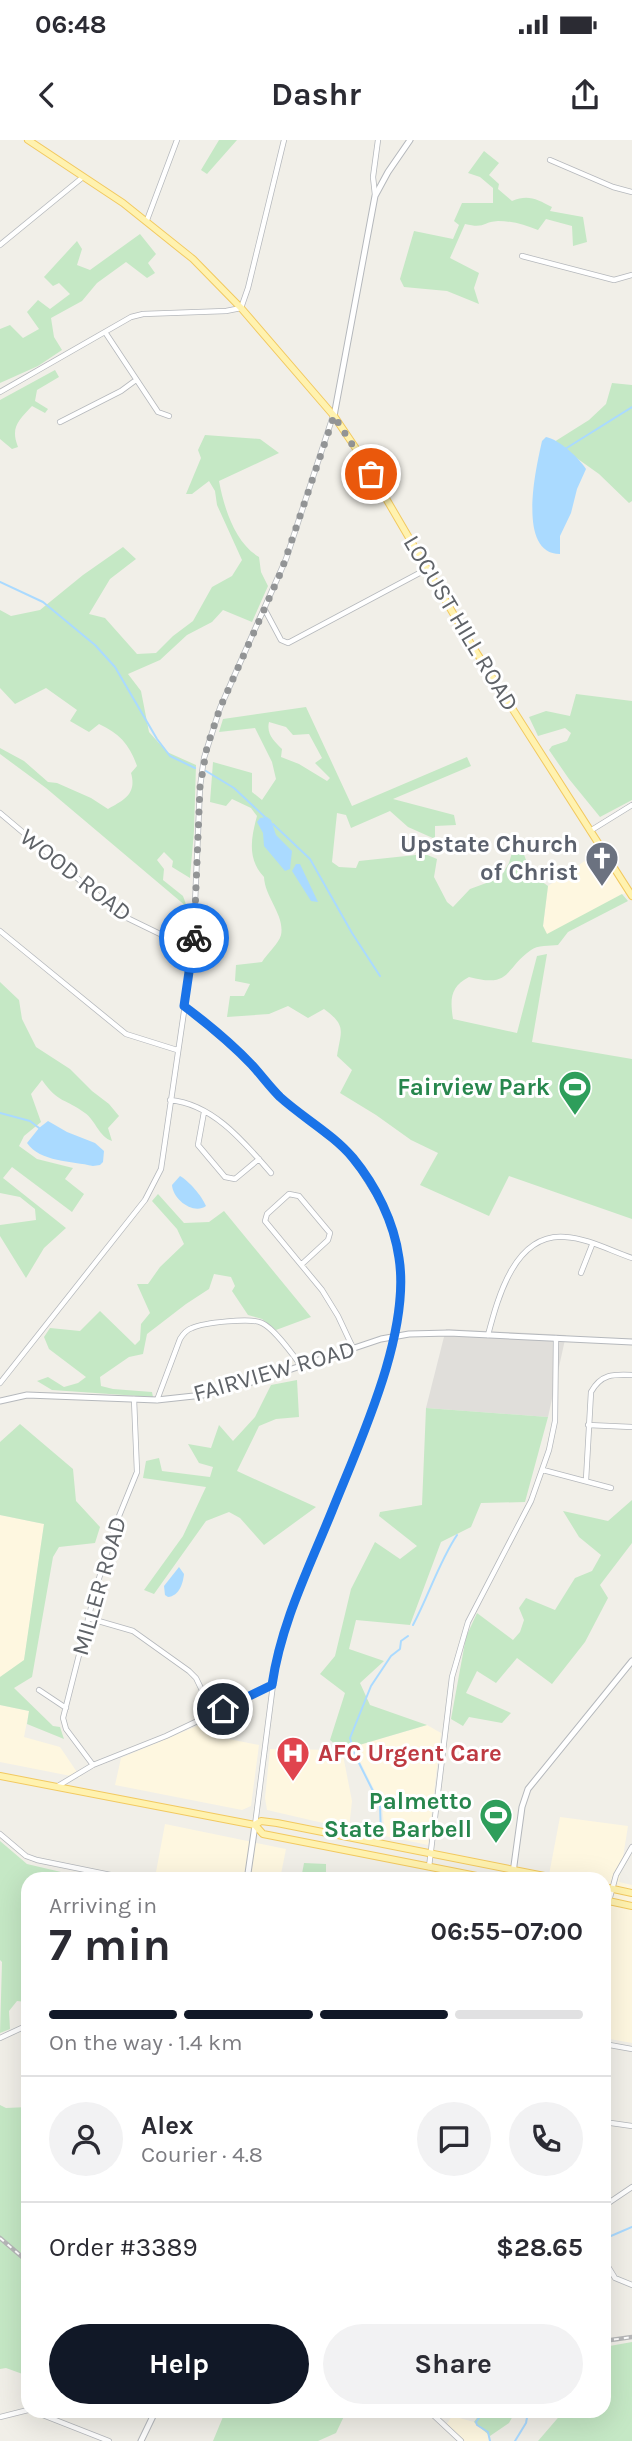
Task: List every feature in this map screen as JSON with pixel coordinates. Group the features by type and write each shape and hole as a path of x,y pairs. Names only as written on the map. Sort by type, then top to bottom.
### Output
{"main road":[{"name":"LOCUST HILL ROAD","path":"28,140 147,220 193,259 240,308 334,416 363,459 471,644 632,896"},
{"path":"0,1776 255,1825 262,1834 455,1872"},
{"path":"255,1825 261,1821 277,1823 524,1872"},
{"path":"612,1889 632,1893"},
{"path":"611,1902 632,1906"}],"street":[{"path":"147,220 177,140"},
{"path":"0,392 137,314 226,312 240,308 248,288 284,140"},
{"path":"0,1383 151,1191 164,1156 193,950 200,787 204,758 220,708 286,559 334,416 375,196 373,177 378,140"},
{"path":"375,196 410,140"},
{"path":"550,160 613,187 632,192"},
{"path":"0,245 83,176"},
{"path":"522,256 614,280 632,275"},
{"path":"105,331 158,412 169,416"},
{"path":"60,422 121,391 136,380"},
{"path":"265,610 281,640 288,643 427,569"},
{"path":"590,831 632,805"},
{"name":"WOOD ROAD","path":"0,813 121,915 193,950"},
{"path":"0,931 126,1034 177,1050"},
{"path":"184,1006 240,1054 282,1099 345,1149 375,1190 390,1222 400,1259 400,1287 386,1370 289,1615 278,1653 248,1872"},
{"path":"170,1100 189,1102 234,1131 271,1173"},
{"path":"204,1112 197,1143 225,1177 235,1179 259,1159"},
{"path":"302,1264 328,1240 330,1233 299,1196 289,1194 267,1214 265,1221 331,1303 353,1348"},
{"path":"488,1335 513,1267 523,1253 538,1242 558,1237 573,1238 632,1258"},
{"path":"581,1273 592,1245"},
{"path":"157,1400 180,1339 187,1331 198,1326 260,1321 302,1367"},
{"name":"FAIRVIEW ROAD","path":"0,1401 27,1395 157,1400 217,1392 302,1367 353,1348 393,1337 431,1333 632,1342"},
{"path":"429,1867 448,1699 462,1638 531,1501 543,1470 555,1421 556,1338"},
{"path":"586,1480 589,1400 599,1380 616,1374 632,1375"},
{"name":"MILLER ROAD","path":"93,1765 64,1726 63,1717 88,1618 117,1521 137,1472 134,1399"},
{"path":"588,1425 632,1427"},
{"path":"543,1470 611,1488"},
{"path":"88,1618 133,1631 189,1671 196,1678 213,1713"},
{"path":"513,1872 522,1807 528,1789 632,1661"},
{"path":"58,1787 93,1765 166,1736 272,1685"},
{"path":"39,1690 66,1708"},
{"path":"0,1835 26,1856 96,1872"},
{"path":"612,1889 616,1875 632,1847"},
{"path":"0,2038 21,2028"},
{"path":"611,2045 632,2049"},
{"path":"611,2123 632,2126"},
{"path":"611,2201 632,2187"},
{"path":"611,2273 615,2278 632,2285"},
{"path":"0,2417 21,2412"},
{"path":"49,2418 109,2441"},
{"path":"141,2441 152,2418"},
{"path":"436,2418 461,2441"}],"shaded area":[{"path":"601,850 627,892 547,935 543,926 548,886"},
{"path":"446,1329 566,1335 548,1417 426,1408"},
{"path":"0,1515 44,1524 24,1661 0,1677"},
{"path":"0,1705 29,1711 24,1737 60,1747 81,1778 0,1762"},
{"path":"216,1718 214,1736 259,1745 251,1806 242,1810 115,1785 121,1758"},
{"path":"427,1725 441,1733 428,1845 385,1836 382,1805 353,1747"},
{"path":"270,1749 342,1750 352,1801 349,1829 267,1810 265,1798"},
{"path":"560,1817 628,1826 619,1882 632,1885 632,2043 611,2039 611,1872 550,1872"},
{"path":"165,1824 286,1849 281,1872 156,1872"},
{"path":"451,2418 474,2422 490,2436 489,2441 464,2441 446,2425"}],"green space":[{"path":"219,140 237,140 207,174 201,170"},
{"path":"484,151 499,163 489,175 499,184 498,189 512,201 532,198 552,207 550,211 583,217 587,242 573,246 572,226 546,219 538,230 503,221 480,226 465,224 450,258 479,273 474,288 479,304 447,291 404,287 400,279 414,231 453,239 459,225 454,221 462,203 493,203 493,188 480,177 468,173"},
{"path":"140,234 156,254 148,263 155,273 147,278 126,262 97,283 82,301 51,318 54,337 62,350 38,366 0,383 0,329 10,325 23,338 39,329 27,312 38,300 50,309 70,294 59,283 53,286 44,277 77,241 82,249 77,265 90,270"},
{"path":"55,370 59,377 37,390 35,401 48,409 45,413 32,406 23,416 15,429 18,447 12,449 0,439 0,400"},
{"path":"612,383 632,385 632,501 629,503 599,474 554,442 589,420 606,404"},
{"path":"205,435 260,439 279,453 219,481 232,524 243,543 259,557 261,572 268,586 252,622 223,610 212,622 187,635 160,660 128,674 141,691 149,732 167,752 196,765 190,878 172,867 173,861 164,852 157,860 164,869 163,880 183,896 187,907 46,788 0,754 0,748 24,761 48,782 57,783 91,798 108,809 128,796 132,786 131,773 137,766 131,752 118,736 99,724 89,732 70,721 77,710 46,688 15,704 0,688 0,610 11,616 40,610 123,547 136,559 110,579 89,614 105,618 137,654 156,653 193,621 212,587 232,576 242,560 209,481 192,494 186,494 201,458 198,450"},
{"path":"576,694 632,701 632,800 600,817 549,750 552,746 567,741 571,733 565,728 538,736 529,717 546,711 570,716"},
{"path":"306,707 352,806 467,757 471,766 393,799 454,815 456,825 435,826 435,839 408,827 390,811 351,828 346,815 337,813 332,862 339,867 356,868 359,861 425,854 437,859 434,877 447,902 453,907 470,889 500,878 509,863 517,835 531,874 548,886 543,926 547,934 622,894 628,901 568,932 558,945 534,948 500,979 469,977 455,989 452,1005 453,1019 517,1033 537,956 547,954 532,1042 632,1059 632,1219 509,1176 489,1216 420,1185 438,1153 411,1140 340,1093 352,1070 337,1056 341,1029 331,1015 324,1009 308,1018 288,1006 269,1014 227,1017 230,996 244,996 250,984 235,981 236,965 262,962 280,938 281,928 264,877 253,856 252,840 257,816 251,808 232,799 226,806 210,802 213,762 252,773 252,792 262,800 276,779 272,762 255,728 219,732 223,719","holes":["269,722 286,727 293,735 309,734 322,758 315,763 330,778 327,781 299,764 281,757 282,749 274,741 268,726"]},
{"path":"0,982 19,1000 22,1019 36,1047 70,1069 119,1116 108,1128 112,1141 104,1136 85,1113 58,1097 42,1080 31,1094 41,1122 24,1136 19,1146 37,1159 73,1168 65,1179 84,1194 72,1212 12,1167 3,1178 66,1228 44,1248 26,1278 0,1236 0,1225 36,1220 35,1209 20,1197 0,1193"},
{"path":"158,1194 184,1223 209,1222 224,1211 311,1317 276,1330 262,1319 248,1315 232,1291 235,1286 231,1277 214,1274 209,1289 147,1334 143,1354 129,1357 100,1377 101,1386 152,1392 153,1397 52,1390 37,1381 48,1377 64,1387 78,1383 86,1377 49,1349 44,1337 50,1328 80,1331 100,1311 135,1345 140,1340 141,1324 150,1313 137,1284 148,1284 160,1267 184,1244 177,1229 152,1201"},
{"path":"297,1380 299,1417 276,1419 259,1426 237,1471 316,1507 264,1545 240,1518 229,1512 206,1521 154,1594 144,1590 183,1536 206,1487 143,1478 146,1461 159,1458 162,1471 210,1477 213,1467 199,1463 188,1444 211,1448 219,1425 233,1441 255,1417 271,1385"},
{"path":"426,1408 548,1417 525,1502 481,1503 471,1527 441,1542 410,1625 356,1620 349,1649 384,1661 360,1683 370,1705 427,1725 342,1750 330,1740 345,1693 320,1674 335,1656 351,1589 375,1542 400,1559 417,1546 379,1516 380,1512 422,1505"},
{"path":"20,1424 73,1469 76,1501 100,1527 95,1543 59,1547 53,1557 32,1677 14,1688 53,1726 60,1727 64,1739 27,1724 29,1711 0,1705 0,1677 24,1660 44,1524 0,1515 0,1442"},
{"path":"632,1500 632,1543 600,1585 608,1598 585,1642 552,1684 517,1658 496,1683 477,1671 466,1693 511,1713 502,1723 469,1717 463,1726 451,1719 466,1637 477,1613 513,1640 520,1632 524,1620 519,1608 526,1598 555,1610 575,1578 592,1571 601,1555 579,1537 563,1511 608,1521"},
{"path":"0,1841 27,1864 61,1872 21,1872 21,2001 17,2001 9,2011 10,2029 0,2033"},
{"path":"304,1863 326,1864 326,1872 302,1872"},
{"path":"0,2105 6,2108 21,2107 21,2373 6,2368 0,2369"},
{"path":"632,2342 632,2441 538,2441 558,2418 611,2418 611,2346"},
{"path":"223,2418 343,2418 336,2433 318,2441 213,2441"},
{"path":"477,2418 512,2418 509,2423 490,2436 474,2422"}],"water":[{"path":"546,437 569,450 586,469 560,536 560,554 547,551 538,541 532,511 535,476 542,441"},
{"path":"267,817 271,820 276,835 292,851 290,869 285,871 264,846 263,833 257,822 260,818"},
{"path":"296,864 300,864 318,902 311,901 292,871"},
{"path":"48,1121 95,1143 104,1151 103,1162 93,1166 66,1162 33,1149 27,1143"},
{"path":"180,1176 195,1189 206,1206 196,1209 180,1201 172,1185"},
{"path":"179,1567 184,1574 181,1585 178,1592 168,1597 165,1595 164,1586"}],"waterway":[{"path":"565,449 632,407"},
{"path":"0,582 43,602 95,645 115,667 157,739 170,756 195,768"},
{"path":"206,771 234,788 266,818"},
{"path":"273,824 310,859 380,976"},
{"path":"0,1113 30,1121 39,1128"},
{"path":"413,1625 457,1535"},
{"path":"381,1835 380,1805 354,1753 350,1738 371,1686 391,1656 400,1649 401,1641 408,1636"},
{"path":"611,2236 632,2227"},
{"path":"479,2418 477,2425 488,2432 490,2441"},
{"path":"515,2441 527,2418"}],"railway":[{"path":"0,2238 21,2256"},
{"path":"611,2340 632,2337"}],"way so far":[{"path":"194,938 200,787 207,747 220,708 281,572 334,416 371,474"}],"place":[{"name":"Upstate Church of Christ","path":"602,888"},
{"name":"Fairview Park","path":"575,1117"},
{"name":"AFC Urgent Care","path":"293,1783"},
{"name":"Palmetto State Barbell","path":"496,1845"}],"route":[{"path":"194,938 184,1006 240,1054 282,1099 351,1155 375,1190 390,1222 401,1273 396,1326 386,1370 361,1439 289,1615 272,1685 223,1709"}]}
